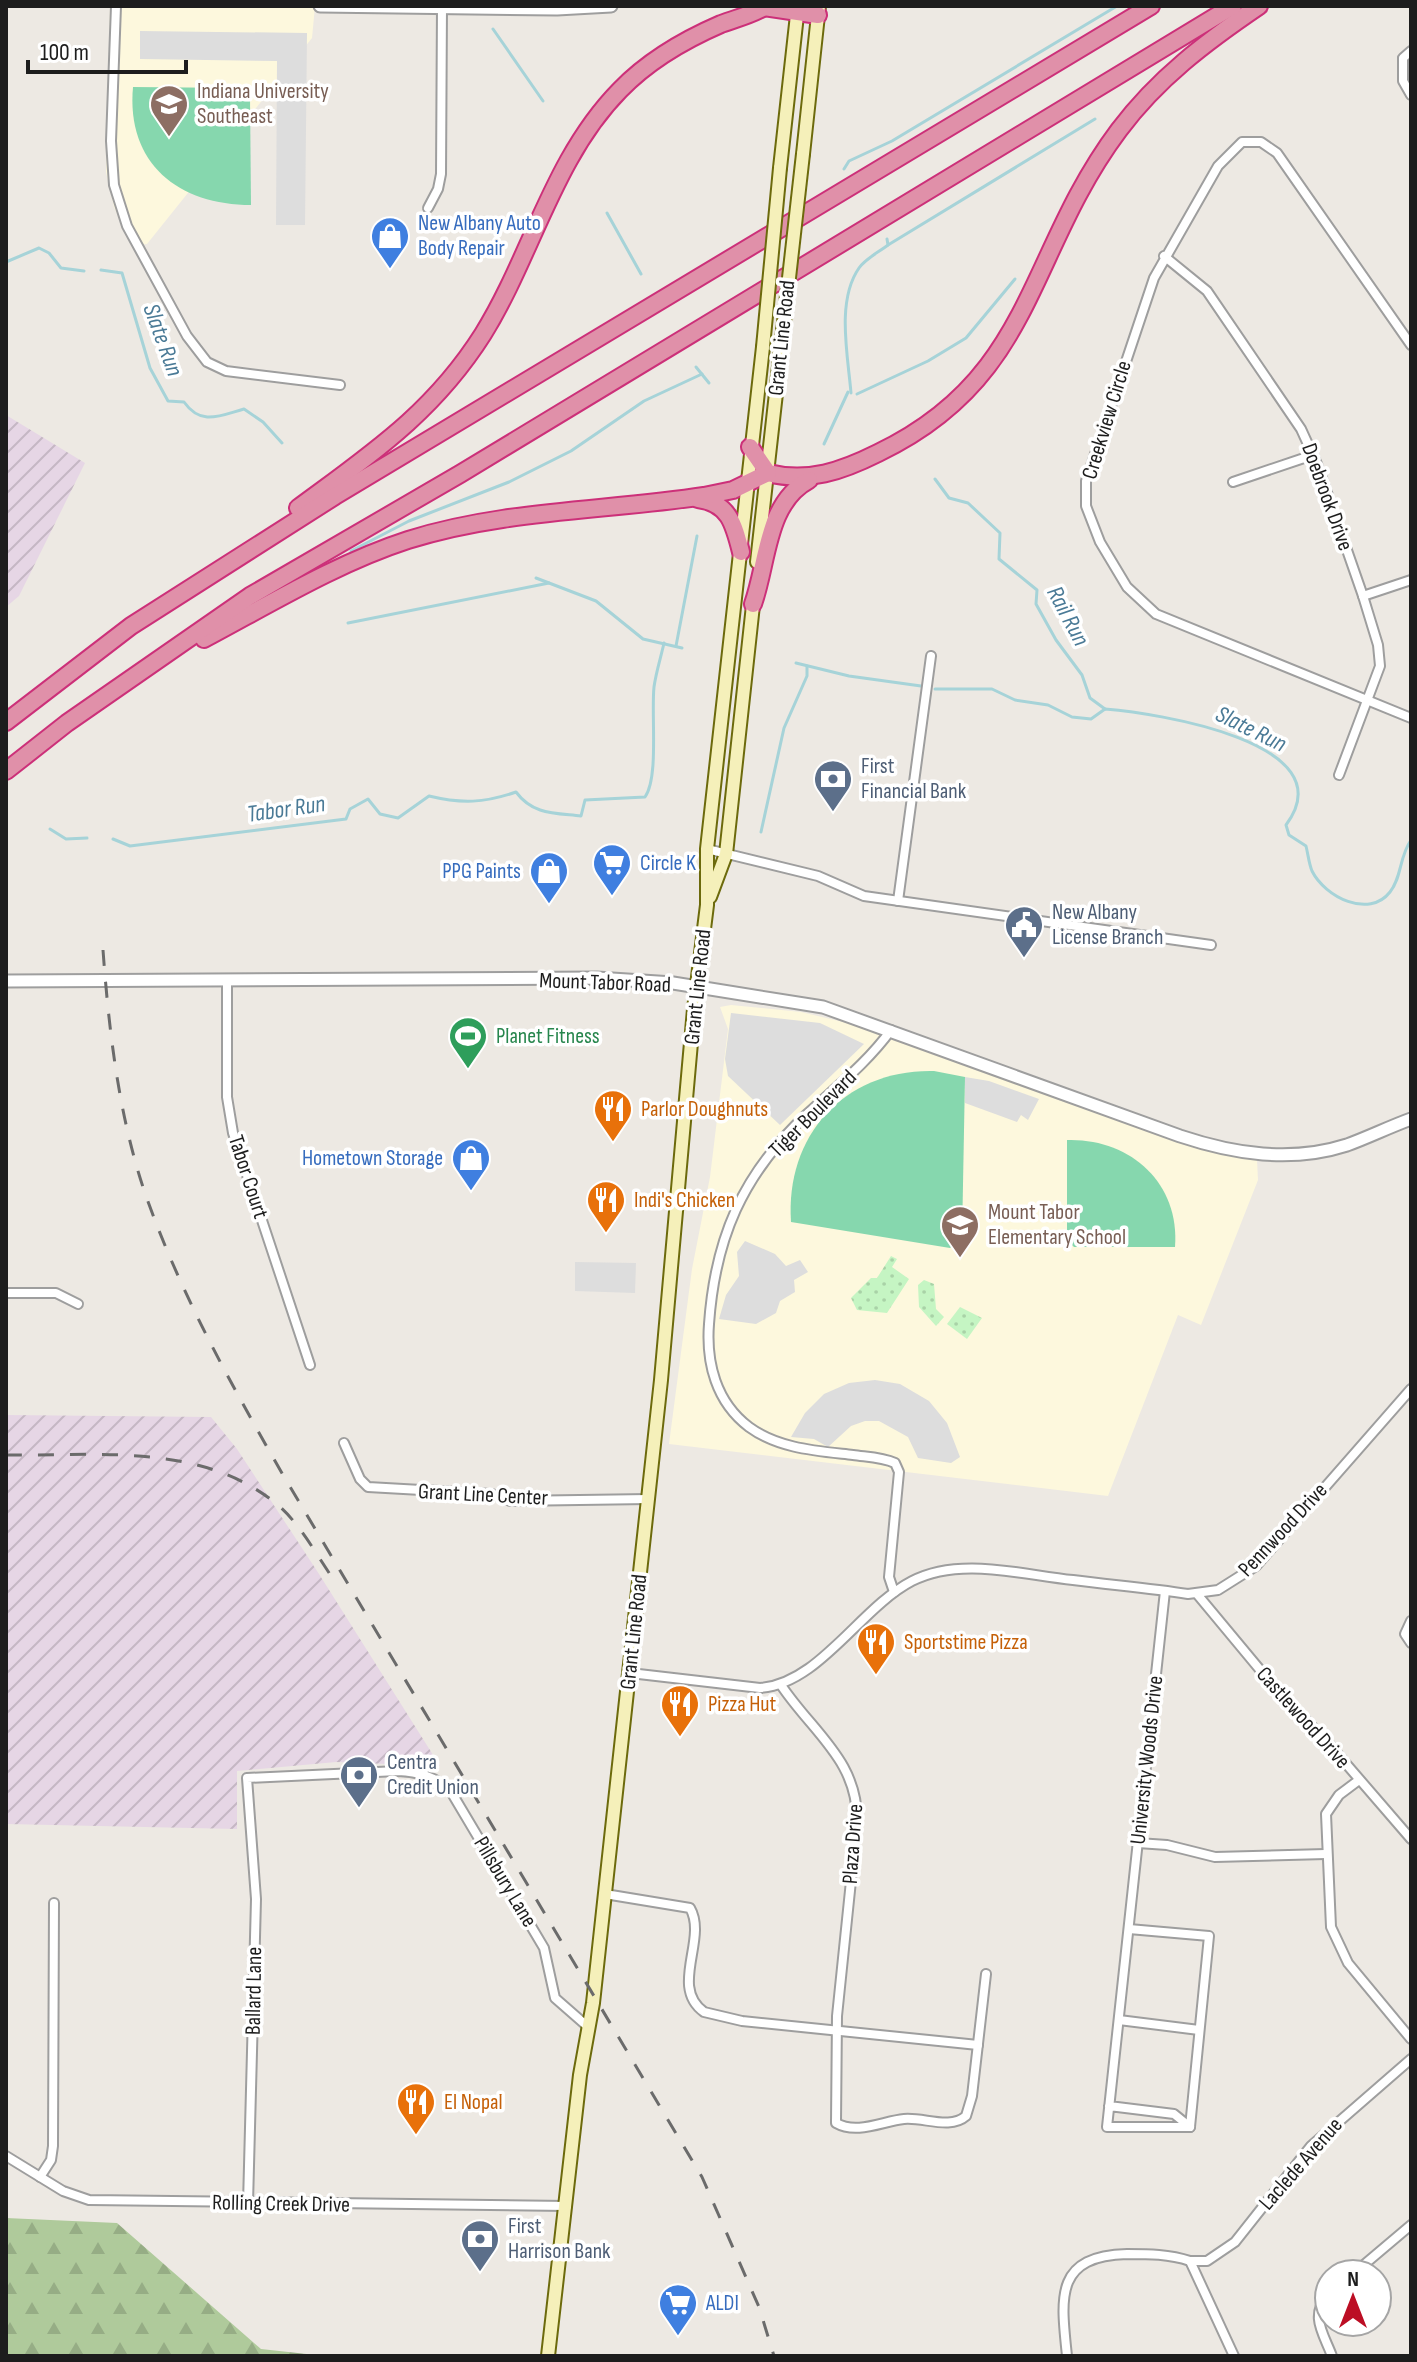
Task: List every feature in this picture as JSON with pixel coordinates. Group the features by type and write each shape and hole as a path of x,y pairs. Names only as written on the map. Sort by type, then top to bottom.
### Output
{"highway":[{"path":"6,722 131,626 359,482 1151,6"},
{"path":"6,771 67,723 250,596 460,474 1233,6"},
{"path":"753,604 780,507 797,486 859,463 918,434 973,386 1004,346 1089,176 1119,130 1187,57 1259,6"},
{"path":"198,583 370,457 444,388 500,304 569,160 601,110 620,90 651,63 683,43 765,7 808,9"},
{"path":"795,28 808,9"},
{"path":"750,447 768,473"},
{"path":"132,677 277,600 409,540 467,526 685,499 733,490 768,473 797,479 813,478"},
{"path":"685,499 712,501 726,511 734,524 741,552"}],"main road":[{"name":"Grant Line Road","path":"707,905 726,854 803,154 808,9"},
{"name":"Grant Line Road","path":"548,2356 605,1894 649,1499 707,905 707,849 749,483 750,447 795,28"}],"street":[{"path":"116,6 111,141 114,185 127,226 187,336 207,362 226,371 340,385"},
{"path":"320,6 611,6"},
{"path":"428,208 438,189 441,174 442,7"},
{"path":"1411,51 1403,58 1401,72 1411,95"},
{"name":"Creekview Circle","path":"1411,345 1277,153 1261,142 1242,142 1233,147 1218,166 1164,256 1140,316 1089,468 1086,506 1100,542 1127,587 1156,614 1411,718"},
{"name":"Doebrook Drive","path":"1164,256 1207,291 1286,405 1313,455 1363,596 1380,655 1379,675 1339,775"},
{"path":"1233,482 1313,455"},
{"path":"1363,596 1411,580"},
{"path":"898,901 931,656"},
{"path":"707,849 815,875 864,896 1211,945"},
{"name":"Mount Tabor Road","path":"6,981 597,978 673,983 807,1003 891,1030 1180,1136 1238,1152 1284,1155 1325,1150 1411,1119"},
{"name":"Tabor Court","path":"227,982 227,1097 233,1133 310,1365"},
{"name":"Tiger Boulevard","path":"891,1030 873,1055 786,1136 741,1197 725,1231 712,1281 708,1356 714,1382 726,1402 741,1420 758,1433 789,1446 895,1463 899,1472 889,1577 894,1592"},
{"path":"6,1293 56,1293 78,1304"},
{"name":"Pennwood Drive","path":"894,1592 922,1576 944,1570 984,1569 1197,1594 1226,1587 1256,1566 1411,1389"},
{"path":"1402,1400 1411,1408"},
{"name":"Grant Line Center","path":"344,1443 360,1479 368,1487 492,1494 510,1501 649,1499"},
{"name":"University Woods Drive","path":"1109,2106 1165,1591"},
{"path":"630,1673 760,1688 781,1685 799,1675 894,1592"},
{"name":"Castlewood Drive","path":"1197,1594 1276,1689 1411,1839"},
{"path":"1411,1621 1405,1634 1411,1643"},
{"name":"Plaza Drive","path":"781,1685 846,1768 857,1793 857,1823 838,2028 834,2118 839,2125 848,2127 908,2118 962,2120 969,2111 986,1974"},
{"name":"Pillsbury Lane","path":"247,1778 398,1771 421,1773 442,1782 450,1790 544,1948 555,1998 587,2026"},
{"name":"Ballard Lane","path":"247,1778 256,1899 248,2204"},
{"path":"1359,1780 1339,1795 1326,1814 1329,1917 1338,1946 1411,2039"},
{"path":"1138,1843 1167,1845 1215,1857 1326,1854"},
{"path":"605,1894 690,1908 695,1923 690,1992 704,2012 742,2021 838,2028 978,2045"},
{"path":"40,2177 51,2160 53,2146 54,1903"},
{"path":"1129,1929 1209,1936 1190,2127"},
{"path":"1119,2020 1199,2030"},
{"name":"Laclede Avenue","path":"1190,2261 1207,2261 1235,2242 1311,2146 1411,2059"},
{"path":"1109,2106 1174,2114 1190,2127 1107,2127 1109,2106"},
{"name":"Rolling Creek Drive","path":"6,2156 40,2177 89,2200 567,2206"},
{"path":"1372,2258 1411,2225"},
{"path":"1067,2356 1064,2295 1069,2277 1081,2263 1098,2256 1138,2254 1160,2254 1190,2261 1234,2356"}],"shaded area":[{"name":"Indiana University Southeast","path":"110,6 315,6 312,38 147,244 132,246 114,207 106,172"},
{"path":"140,31 307,33 305,225 276,225 277,61 140,59"},
{"path":"6,415 85,463 19,596 6,607"},
{"name":"Mount Tabor Elementary School","path":"731,1005 801,1012 860,1026 1197,1147 1257,1160 1258,1180 1201,1325 1178,1315 1108,1496 669,1444 692,1269 710,1177 728,1029 720,1007"},
{"path":"731,1013 820,1023 864,1044 780,1125 728,1076 725,1059"},
{"path":"965,1077 989,1081 1039,1099 1028,1120 1021,1115 1017,1122 965,1103"},
{"path":"745,1241 775,1254 786,1266 800,1260 808,1272 794,1280 795,1292 780,1301 776,1313 756,1324 719,1319 726,1295 739,1276 737,1252"},
{"path":"575,1262 636,1263 635,1293 575,1291"},
{"path":"875,1380 900,1384 929,1401 947,1423 960,1457 951,1463 918,1458 908,1437 879,1421 865,1421 851,1426 828,1447 814,1439 791,1437 805,1413 824,1394 849,1383"},
{"path":"6,1415 211,1417 237,1449 440,1766 336,1762 237,1771 237,1829 6,1824"}],"green space":[{"path":"133,87 241,88 250,97 251,205 201,197 180,188 162,175 148,158 138,138 133,114"},
{"path":"934,1071 965,1077 962,1238 950,1248 791,1222 792,1190 798,1161 810,1135 827,1113 848,1095 873,1082 902,1073"},
{"path":"1067,1140 1090,1141 1111,1147 1146,1168 1169,1203 1175,1247 1074,1247 1067,1240"},
{"path":"891,1256 897,1259 892,1267 909,1279 887,1313 857,1310 851,1298 871,1278 877,1278"},
{"path":"924,1280 934,1284 936,1309 944,1317 936,1326 919,1307 918,1285"},
{"path":"960,1307 982,1318 967,1339 947,1324"},
{"path":"6,2218 117,2223 261,2349 325,2356 6,2356"}],"waterway":[{"path":"844,169 849,161 892,141 1117,6"},
{"name":"Rail Run","path":"493,29 543,101"},
{"path":"888,245 1095,119"},
{"name":"Rail Run","path":"607,213 641,274"},
{"path":"851,393 845,329 848,296 859,268 888,245 887,239"},
{"name":"Slate Run","path":"6,262 39,248 49,253 61,268 84,271"},
{"name":"Slate Run","path":"101,270 122,273 150,368 168,401 184,402 204,417 244,409 263,422 282,443"},
{"path":"857,394 928,361 966,338 1015,279"},
{"name":"Rail Run","path":"696,367 709,383"},
{"path":"351,551 409,521 509,482 571,451 644,401 702,374"},
{"path":"824,444 848,392"},
{"name":"Rail Run","path":"935,479 949,498 968,503 1000,533 999,559 1037,590 1036,604 1056,640 1082,675 1090,698 1105,709"},
{"path":"676,646 697,536"},
{"name":"Slate Run","path":"536,578 596,601 643,639 682,648"},
{"path":"348,623 549,583"},
{"name":"Tabor Run","path":"113,839 130,846 346,819 350,809 368,799 380,814 398,818 429,796 473,801 516,792 537,809 581,816 585,800 645,797 652,775 654,687 664,643"},
{"name":"Slate Run","path":"796,663 849,676 921,686"},
{"path":"761,832 784,728 807,676 807,666"},
{"name":"Slate Run","path":"935,689 992,689 1015,700 1048,705 1072,717 1091,719 1105,709 1130,712 1163,717 1238,737 1269,753 1291,772 1298,796 1286,825 1289,835 1306,846 1311,868 1318,880 1348,901 1371,904 1390,892 1411,840"},
{"name":"Tabor Run","path":"50,829 66,839 87,838"}],"railway":[{"path":"103,950 112,1043 129,1136 146,1196 191,1304 283,1475 702,2177 759,2307 774,2356"},
{"path":"6,1455 149,1457 218,1471 250,1485 279,1506 303,1534 338,1586"}],"place":[{"name":"Indiana University Southeast","path":"169,138"},
{"name":"New Albany Auto Body Repair","path":"390,270"},
{"name":"First Financial Bank","path":"833,813"},
{"name":"Circle K","path":"612,897"},
{"name":"PPG Paints","path":"549,905"},
{"name":"New Albany License Branch","path":"1024,959"},
{"name":"Planet Fitness","path":"468,1070"},
{"name":"Parlor Doughnuts","path":"613,1143"},
{"name":"Hometown Storage","path":"471,1192"},
{"name":"Indi's Chicken","path":"606,1234"},
{"name":"Mount Tabor Elementary School","path":"960,1259"},
{"name":"Sportstime Pizza","path":"876,1676"},
{"name":"Pizza Hut","path":"680,1738"},
{"name":"Centra Credit Union","path":"359,1809"},
{"name":"El Nopal","path":"416,2136"},
{"name":"First Harrison Bank","path":"480,2273"},
{"name":"ALDI","path":"678,2337"}]}
